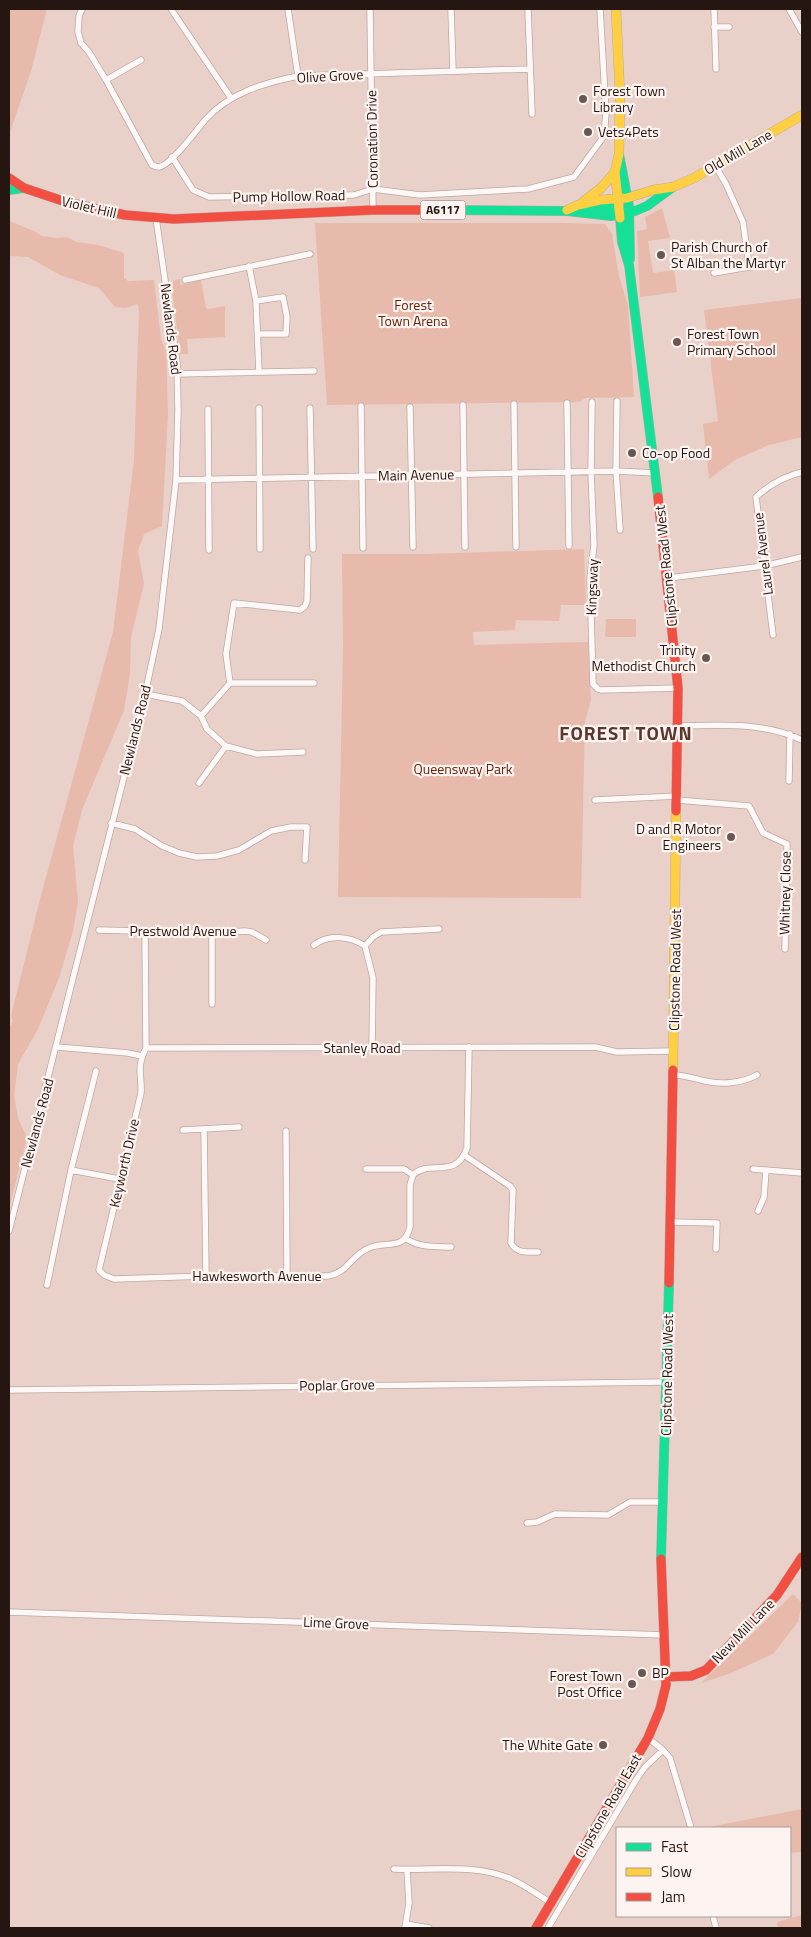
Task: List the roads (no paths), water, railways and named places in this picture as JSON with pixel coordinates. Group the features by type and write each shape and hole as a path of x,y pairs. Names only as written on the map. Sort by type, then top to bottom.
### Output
{"main road":[{"name":"Clipstone Road West","path":"616,9 620,97 619,154 615,172 621,209 632,240 629,266 669,578 678,688 674,1075 661,1576 665,1677"},
{"name":"Old Mill Lane","path":"627,198 653,190 673,187 694,178 802,115"},
{"name":"Clipstone Road West","path":"619,154 626,176 627,198 621,209"},
{"path":"578,205 593,196 615,172"},
{"name":"Violet Hill","path":"9,178 24,188 66,202 125,215 156,218"},
{"name":"Old Mill Lane","path":"621,209 655,202 673,187"},
{"name":"Violet Hill","path":"9,190 24,188"},
{"name":"A6117","path":"621,209 627,198"},
{"name":"Pump Hollow Road","path":"567,210 578,205 600,200 621,209"},
{"name":"Pump Hollow Road","path":"156,218 198,219 373,210 567,210 598,216 621,209"},
{"name":"New Mill Lane","path":"665,1677 691,1676 706,1670 778,1595 802,1557"},
{"name":"Clipstone Road East","path":"536,1928 648,1738 660,1709 666,1685 665,1677"}],"street":[{"path":"82,9 79,16 78,32 81,43 89,52 106,80 141,60"},
{"path":"171,9 231,98"},
{"path":"288,9 298,76"},
{"name":"Coronation Drive","path":"370,9 373,210"},
{"path":"451,9 453,71"},
{"path":"528,9 532,114"},
{"name":"Pump Hollow Road","path":"172,157 193,190 209,197 354,195 373,189 420,195 528,190 574,177 604,136 606,113 600,9"},
{"path":"714,9 716,69"},
{"path":"789,9 802,32"},
{"path":"714,27 729,27"},
{"name":"Olive Grove","path":"106,80 142,148 152,165 156,167 161,166 172,157 206,119 231,98 266,83 298,76 530,69"},
{"path":"714,165 726,184 743,222 749,266"},
{"name":"Newlands Road","path":"9,1231 145,694 159,629 176,480 178,410 177,374 156,218"},
{"path":"185,280 310,254"},
{"path":"714,273 766,264"},
{"path":"249,266 256,301 259,372"},
{"path":"256,301 284,297 287,317 286,334 258,334"},
{"path":"177,374 314,371"},
{"path":"617,401 616,471 620,530"},
{"name":"Kingsway","path":"592,402 594,545 590,578 593,684 602,690 678,688"},
{"path":"567,403 569,546"},
{"path":"514,404 516,547"},
{"path":"463,405 465,547"},
{"path":"361,406 363,548"},
{"path":"410,407 413,547"},
{"path":"259,408 260,549"},
{"path":"310,408 313,549"},
{"path":"208,409 209,550"},
{"name":"Main Avenue","path":"176,480 616,471 656,473"},
{"name":"Laurel Avenue","path":"773,635 756,497 789,475 802,472"},
{"path":"669,578 764,566 802,557"},
{"path":"230,683 226,654 234,603 300,610 305,606 307,600 308,558"},
{"path":"201,716 230,683 314,683"},
{"path":"145,694 182,701 201,716 207,729 226,746 257,754 303,752"},
{"path":"678,726 741,725 790,734 802,740"},
{"path":"789,781 790,734"},
{"path":"199,783 226,746"},
{"path":"595,800 677,798"},
{"name":"Whitney Close","path":"677,798 749,806 763,833 787,844 784,949"},
{"path":"111,823 135,830 162,846 179,853 197,857 218,856 239,850 272,831 291,827 307,827 305,860"},
{"path":"366,946 373,937 381,932 439,929"},
{"name":"Prestwold Avenue","path":"99,930 212,933 245,931 252,932 266,940"},
{"path":"56,1047 128,1053 142,1056 146,1048 145,932"},
{"path":"212,933 212,1004"},
{"path":"314,945 321,940 332,938 357,941 366,946 373,978 372,1048"},
{"path":"451,1247 422,1246 414,1244 405,1238 410,1227 410,1185 413,1175 422,1169 452,1166 460,1162 464,1155 468,1142 469,1047"},
{"name":"Stanley Road","path":"146,1048 595,1047 617,1052 674,1051"},
{"name":"Keyworth Drive","path":"99,1270 119,1179 141,1094 142,1082 139,1065 142,1056"},
{"path":"46,1285 71,1170 96,1071"},
{"path":"674,1075 685,1075 712,1082 743,1082 757,1075"},
{"path":"183,1130 240,1127"},
{"path":"204,1129 206,1276"},
{"path":"286,1131 287,1275"},
{"path":"464,1155 510,1186 514,1195 511,1243 519,1251 538,1252"},
{"path":"366,1169 404,1169 413,1175"},
{"path":"753,1169 802,1173"},
{"path":"71,1170 119,1179"},
{"path":"758,1211 764,1197 766,1170"},
{"path":"671,1222 717,1223 716,1249"},
{"name":"Hawkesworth Avenue","path":"99,1270 104,1275 114,1279 206,1276 328,1276 338,1274 363,1250 376,1246 395,1244 405,1238"},
{"name":"Poplar Grove","path":"9,1390 666,1382"},
{"path":"527,1523 537,1522 555,1514 608,1516 630,1502 664,1502"},
{"name":"Lime Grove","path":"9,1612 664,1635"},
{"path":"648,1738 663,1750 673,1766 691,1827"},
{"name":"Clipstone Road East","path":"548,1928 636,1780 645,1767 663,1750"},
{"path":"394,1870 464,1868 496,1874 516,1881 551,1903"},
{"path":"407,1870 409,1903 406,1926 429,1928"}],"place":[{"name":"Forest Town Library","path":"583,99"},
{"name":"Vets4Pets","path":"588,132"},
{"name":"Parish Church of St Alban the Martyr","path":"661,255"},
{"name":"Forest Town Primary School","path":"677,342"},
{"name":"Co-op Food","path":"632,453"},
{"name":"Trinity Methodist Church","path":"706,658"},
{"name":"D and R Motor Engineers","path":"731,837"},
{"name":"BP","path":"642,1673"},
{"name":"Forest Town Post Office","path":"632,1684"},
{"name":"The White Gate","path":"603,1745"}],"district":[{"name":"FOREST TOWN","path":"626,733"}],"park label":[{"name":"Forest Town Arena","path":"413,314"},
{"name":"Queensway Park","path":"463,769"}]}
